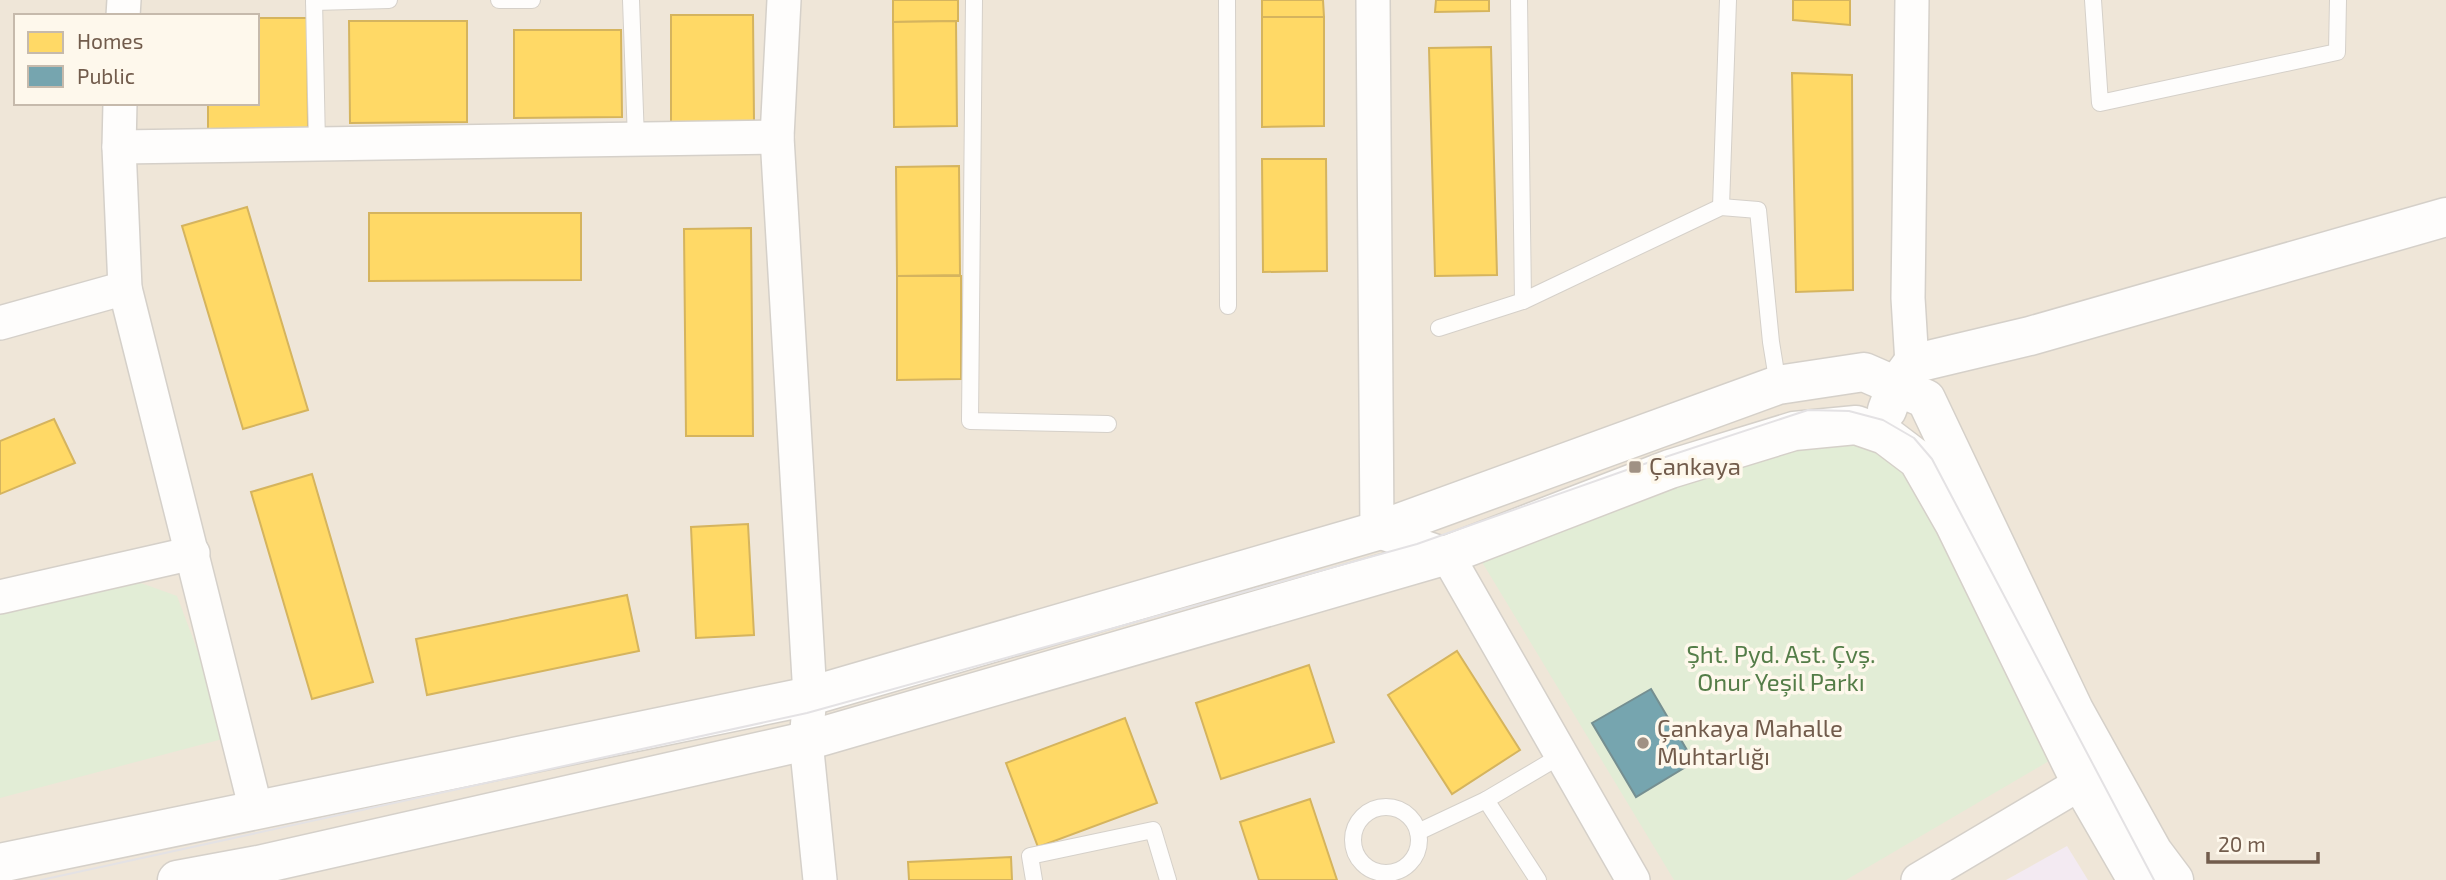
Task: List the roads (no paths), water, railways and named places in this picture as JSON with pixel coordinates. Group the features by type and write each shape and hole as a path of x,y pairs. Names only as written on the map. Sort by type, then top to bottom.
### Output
{"main road":[{"path":"0,863 810,696 1377,531 1778,384 1864,372 1904,375 2030,336 2446,217"},
{"path":"1885,435 1883,420 1904,375"},
{"path":"1904,375 1926,399 2074,710 2153,852 2174,880"},
{"path":"177,880 271,862 806,741 1447,555 1671,469 1794,431 1856,425 1885,435 1918,460 1954,523 2081,783 2137,880"}],"street":[{"path":"784,0 777,137 810,696 806,741 820,880"},
{"path":"1373,0 1377,531 1447,555 1633,880"},
{"path":"1904,375 1908,298 1912,0"},
{"path":"120,105 119,147 125,288 256,810"},
{"path":"119,147 777,137"},
{"path":"0,323 125,288"},
{"path":"0,597 192,553"},
{"path":"1918,880 2081,783"}],"lane":[{"path":"317,144 314,1 389,0"},
{"path":"499,0 532,0"},
{"path":"631,0 636,140"},
{"path":"974,0 970,421 1108,424"},
{"path":"1227,0 1228,306"},
{"path":"1519,0 1523,301"},
{"path":"1721,206 1728,0"},
{"path":"2093,0 2100,103 2337,52 2338,0"},
{"path":"1439,328 1523,301 1721,206 1758,210 1771,342 1778,384"},
{"path":"1418,832 1486,800 1562,755"},
{"path":"1486,800 1538,880"},
{"path":"1377,808 1402,811 1412,820 1418,832 1419,844 1415,857 1395,873 1369,869 1359,861 1354,849 1353,836 1357,824 1366,814 1377,808"},
{"path":"1034,880 1030,856 1153,830 1168,880"}],"tram line":[{"path":"41,880 807,713 1417,544 1635,467 1808,410 1849,411 1883,420 1914,438 1932,459 2154,880"}],"place":[{"name":"Çankaya","path":"1635,467"},
{"name":"Çankaya Mahalle Muhtarlığı","path":"1643,743"}],"park label":[{"name":"Şht. Pyd. Ast. Çvş. Onur Yeşil Parkı","path":"1781,669"}]}
